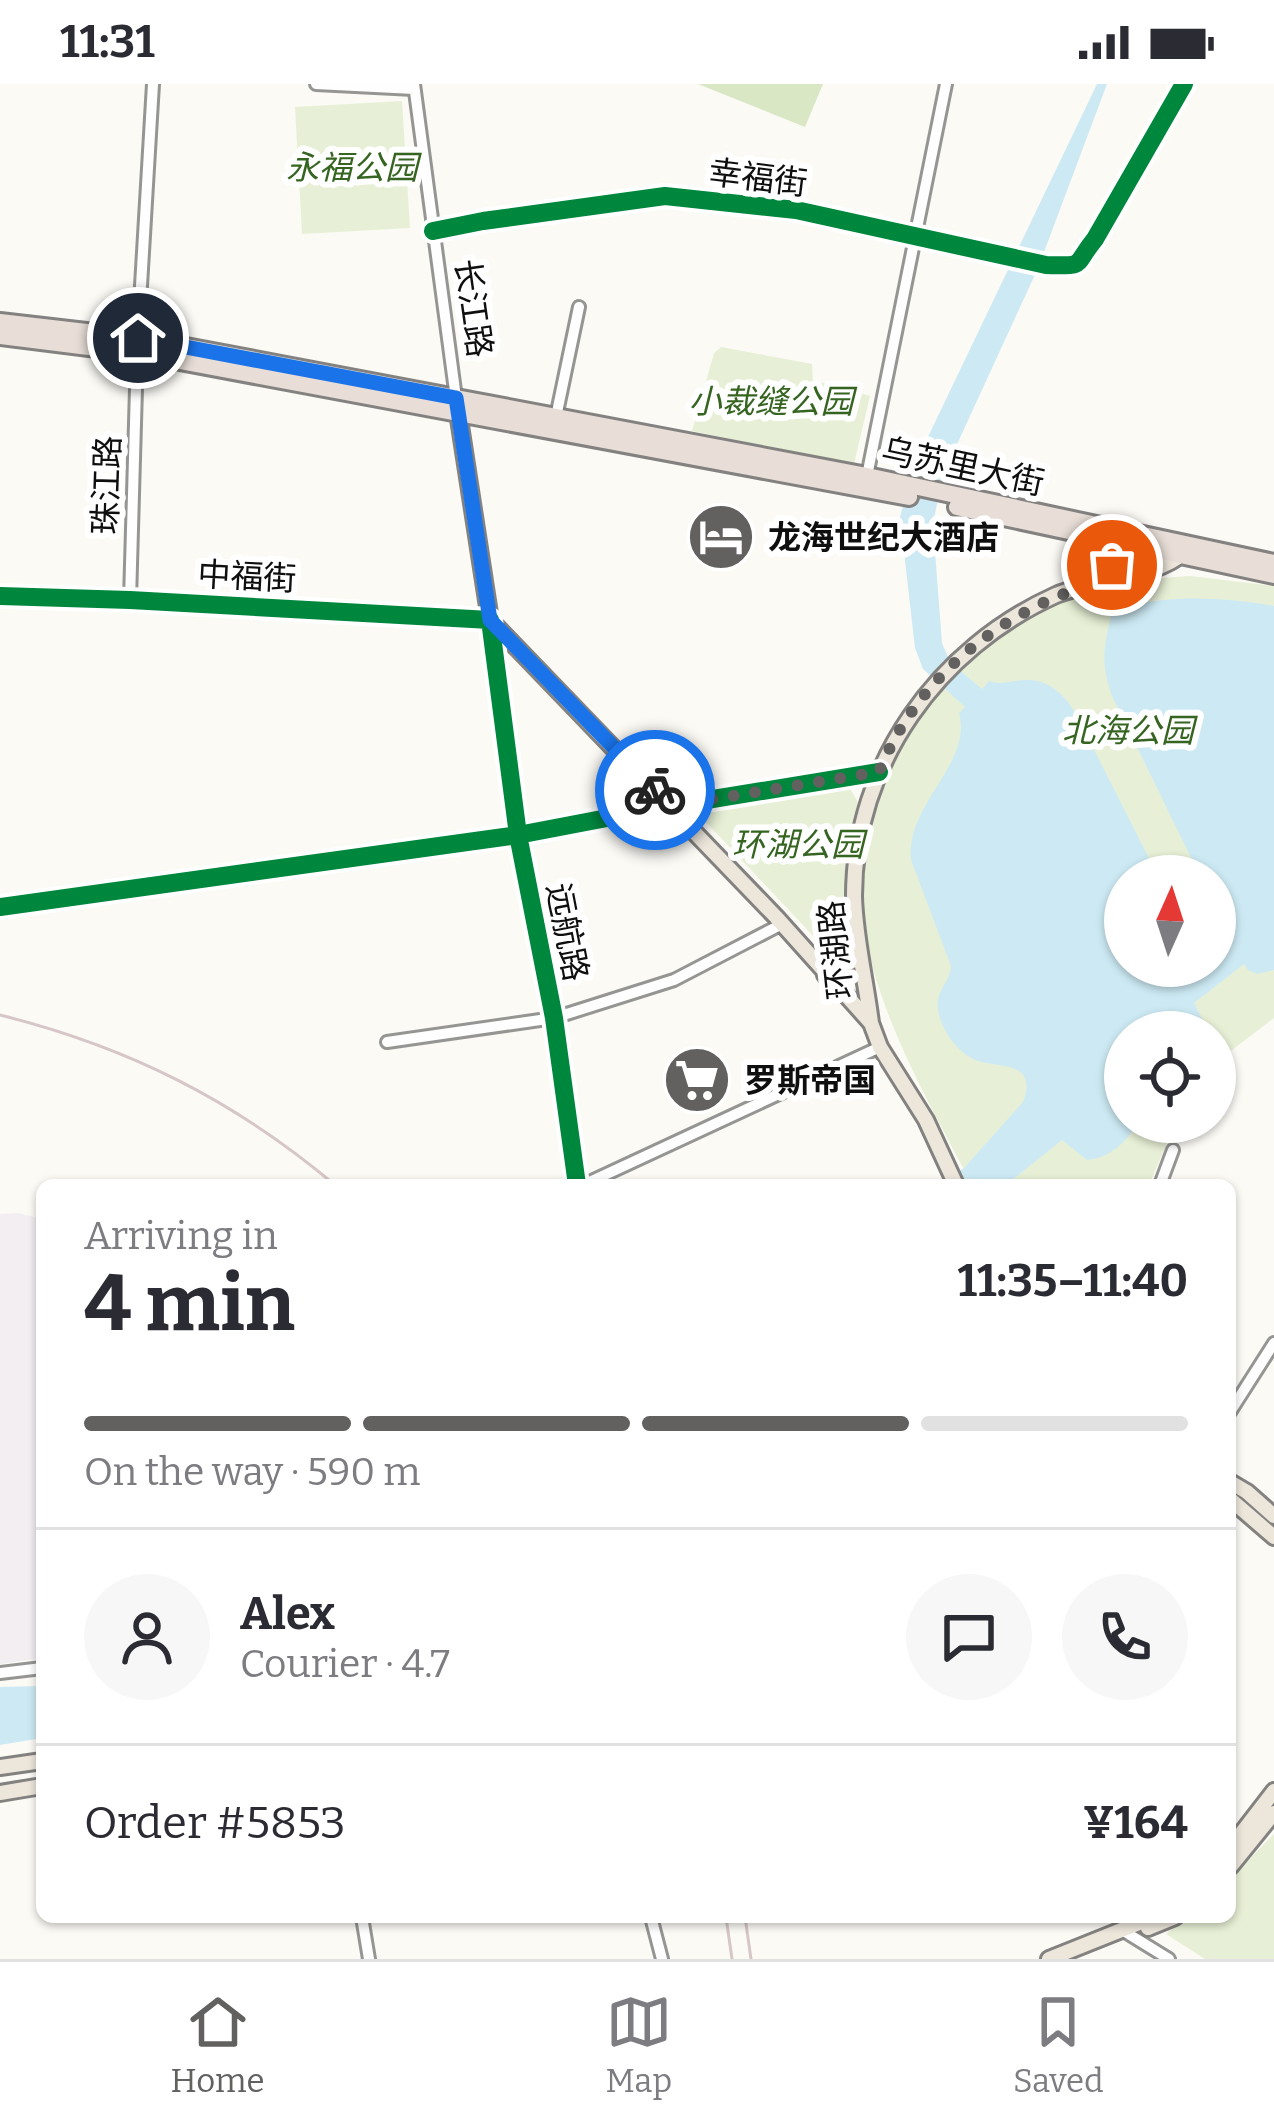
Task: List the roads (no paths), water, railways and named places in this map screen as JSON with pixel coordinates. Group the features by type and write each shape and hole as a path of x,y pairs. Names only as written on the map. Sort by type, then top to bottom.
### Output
{"highway":[{"name":"乌苏里大街","path":"0,322 865,482"},
{"name":"乌苏里大街","path":"0,336 137,346"},
{"name":"乌苏里大街","path":"457,405 556,417 1186,550 1274,575"},
{"name":"乌苏里大街","path":"936,497 1108,540 1274,563"},
{"path":"1102,581 1112,565 1108,540"}],"main road":[{"name":"长江路","path":"457,405 490,620"},
{"name":"环湖路","path":"871,1023 855,917 855,874 867,809 896,738 930,689 995,630 1066,591 1163,567 1186,550"},
{"path":"490,620 871,1023 953,1179"},
{"path":"826,975 860,958"},
{"path":"1236,1486 1274,1516"},
{"path":"1236,1504 1274,1538"},
{"path":"0,1766 36,1762"},
{"path":"0,1793 36,1787"},
{"path":"1236,1840 1274,1791"},
{"path":"1236,1860 1274,1813"},
{"path":"1071,1959 1144,1923"},
{"path":"1049,1959 1157,1923"}],"street":[{"name":"珠江路","path":"130,600 137,346 153,84"},
{"path":"316,84 414,86"},
{"path":"865,482 946,84"},
{"name":"幸福街","path":"433,231 665,196 796,210 1046,265 1074,266 1095,239 1184,84"},
{"name":"长江路","path":"414,86 457,405"},
{"path":"556,417 579,307"},
{"name":"中福街","path":"0,596 490,620"},
{"name":"远航路","path":"490,620 518,835 579,1179"},
{"path":"0,907 518,835 879,772"},
{"path":"386,1042 554,1018 674,980 782,924"},
{"path":"593,1179 880,1047"},
{"path":"1162,1179 1173,1150"},
{"path":"1236,1403 1274,1343"},
{"path":"0,1673 36,1669"},
{"path":"363,1923 369,1959"},
{"path":"653,1923 662,1959"},
{"path":"1126,1933 1168,1959"}],"water":[{"name":"北海公园","path":"1097,84 1107,84 1038,268 942,477 933,525 942,643 950,662 982,689 989,681 1024,680 1057,691 1076,714 1147,855 1104,855 1104,987 1215,987 1194,1003 1198,1011 1104,1011 1104,1143 1123,1143 1087,1160 1062,1140 1013,1179 947,1179 964,1168 1023,1102 1026,1089 1021,1073 978,1061 957,1047 938,1010 951,966 911,860 912,840 957,750 959,713 965,707 923,669 915,648 900,517 914,466"},
{"name":"北海公园","path":"1213,599 1274,606 1274,970 1257,974 1244,964 1236,970 1236,855 1190,855 1112,696 1105,665 1106,638 1111,616 1127,608 1167,600"},
{"path":"36,1686 36,1739 0,1745 0,1687"}],"railway":[{"path":"0,1015 92,1043 178,1080 258,1127 327,1179"},
{"path":"727,1923 732,1959"},
{"path":"746,1923 751,1959"}],"place":[{"name":"龙海世纪大酒店","path":"721,537"},
{"name":"罗斯帝国","path":"697,1080"}],"park label":[{"name":"永福公园","path":"352,167"},
{"name":"小裁缝公园","path":"771,401"},
{"name":"环湖公园","path":"798,844"}]}
